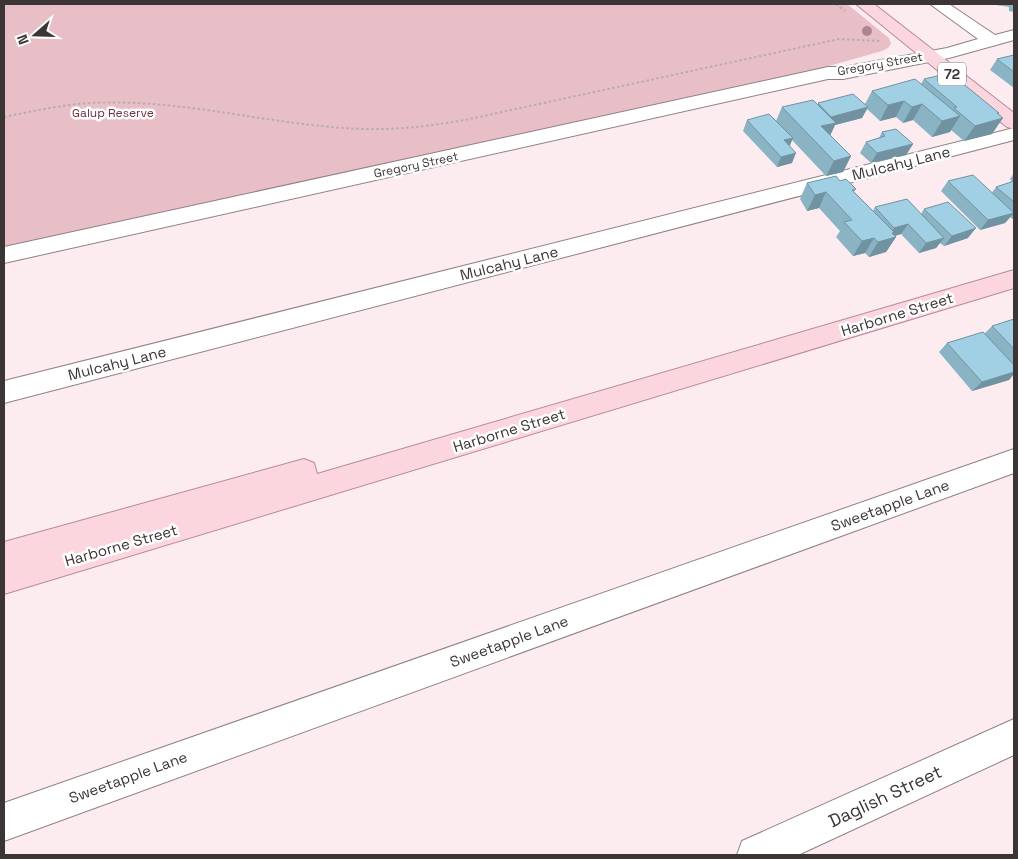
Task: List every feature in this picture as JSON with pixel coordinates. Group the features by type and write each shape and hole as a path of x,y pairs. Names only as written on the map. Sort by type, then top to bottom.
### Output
{"main road":[{"name":"72","path":"864,4 887,32 924,51 1014,123"},
{"name":"Harborne Street","path":"4,557 610,381 1014,259"},
{"name":"Harborne Street","path":"4,579 277,500 1014,279"}],"street":[{"path":"938,4 991,40"},
{"name":"Gregory Street","path":"4,255 828,73 843,73 924,51 960,50 1014,35"},
{"name":"Mulcahy Lane","path":"4,392 1014,134"},
{"name":"Sweetapple Lane","path":"4,822 1014,460"},
{"name":"Daglish Street","path":"756,855 1014,737"}],"path":[{"path":"4,117 60,104 88,102 143,105 360,129 406,128 474,118 839,39 887,32"}],"green space":[{"name":"Galup Reserve","path":"4,4 847,4 889,38 891,44 882,51 822,68 4,247"}],"building":[{"path":"1014,55 1014,72 997,59"},
{"path":"950,73 1003,118 975,126 954,108 957,107 924,79"},
{"path":"915,79 960,116 942,121 922,104 912,107 904,101 888,105 872,91"},
{"path":"853,94 868,107 831,117 818,103"},
{"path":"813,100 836,123 821,126 851,156 834,161 782,107"},
{"path":"769,114 793,138 784,140 796,153 781,157 747,120"},
{"path":"896,129 913,144 877,153 866,142 885,136 882,132"},
{"path":"973,175 1014,213 988,220 948,181"},
{"path":"836,176 840,181 846,179 856,189 852,190 894,232 892,233 896,237 878,242 874,238 862,241 844,222 852,220 826,192 815,195 807,183"},
{"path":"1014,181 1014,202 996,187"},
{"path":"907,199 944,238 926,243 908,224 894,228 875,207"},
{"path":"948,202 976,228 952,236 924,209"},
{"path":"1014,319 1014,349 992,326"},
{"path":"983,332 1014,365 1014,372 982,382 947,343"}]}
